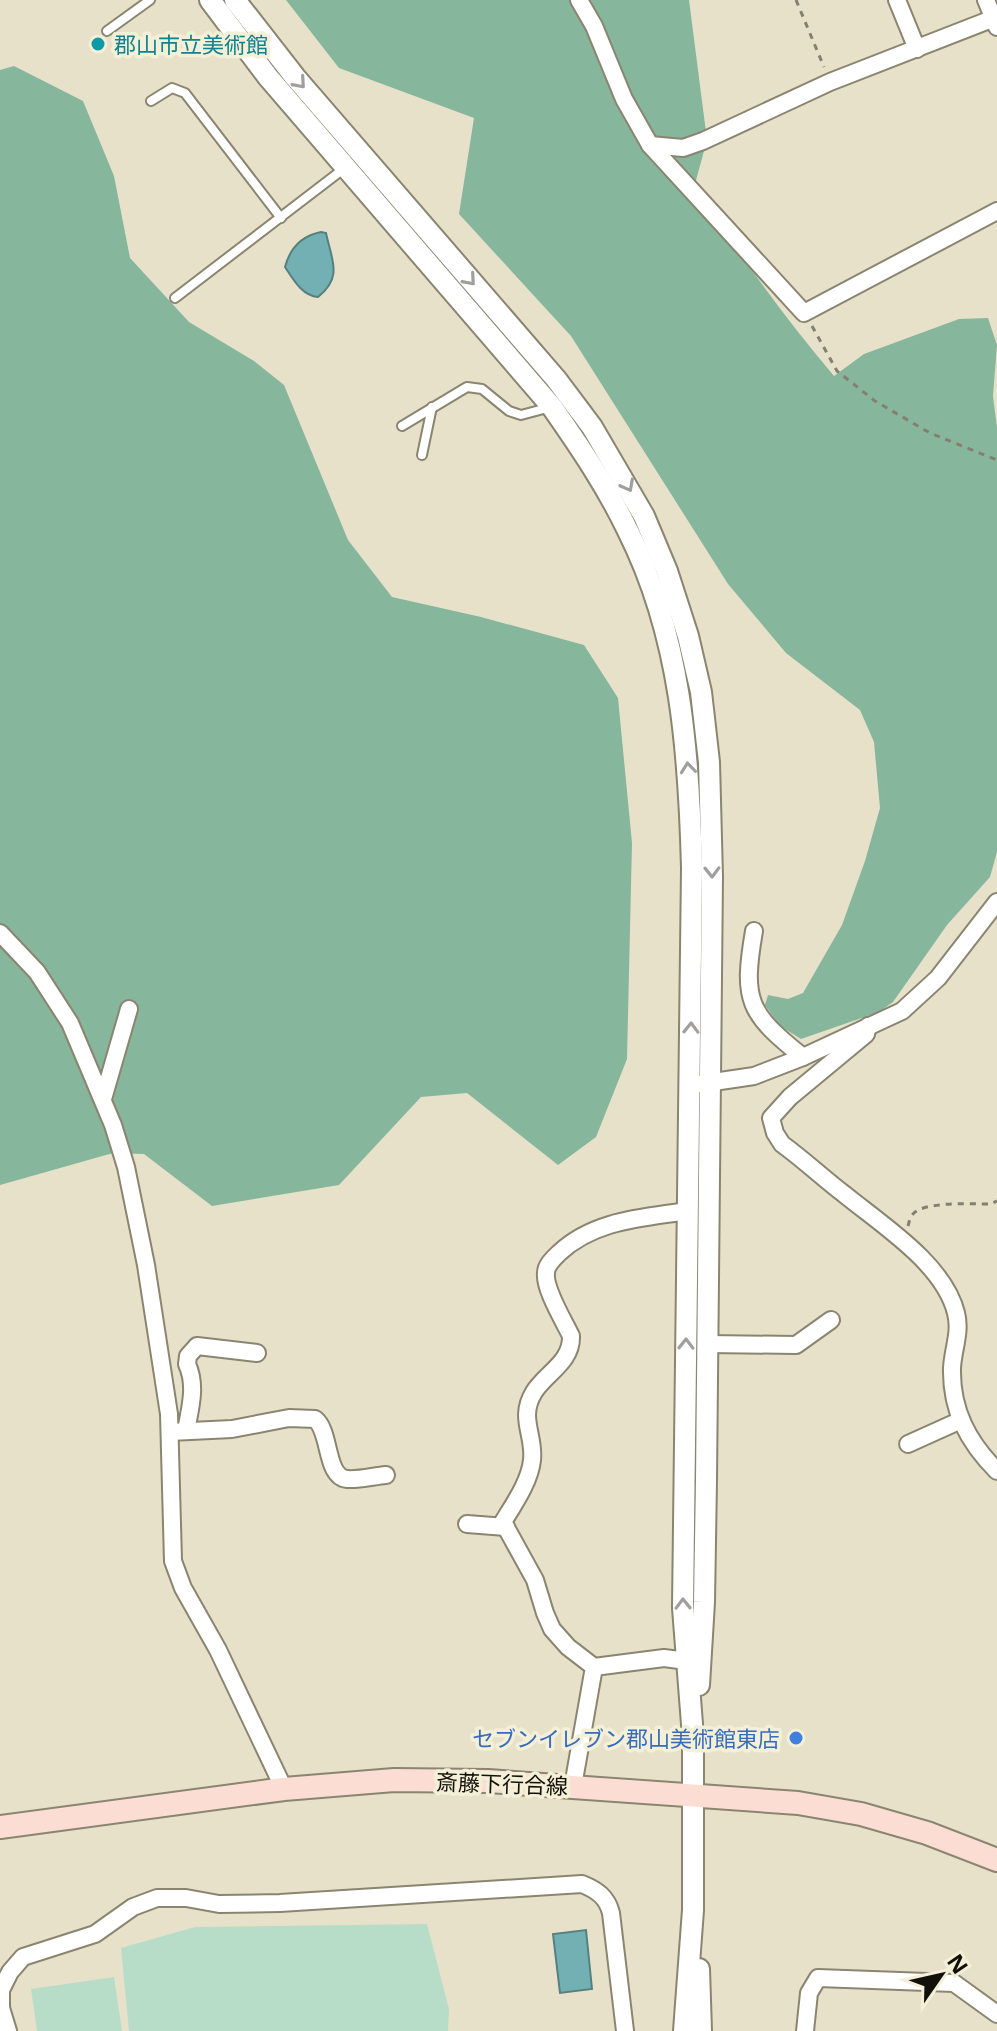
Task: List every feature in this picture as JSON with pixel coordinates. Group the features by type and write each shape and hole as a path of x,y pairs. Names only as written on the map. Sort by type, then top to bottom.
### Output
{"main road":[{"name":"斎藤下行合線","path":"0,1827 284,1789 394,1780 488,1781 798,1803 861,1814 927,1833 997,1860"}],"street":[{"path":"210,0 268,77 354,160 556,379 619,469 644,516 667,571 688,636 701,692 709,762 712,877 700,1084 687,1211 683,1608 693,1737"},
{"path":"235,0 354,160 552,407 591,463 629,533 666,634 681,699 690,783 707,1344 704,1602 693,1737 692,1797 693,1910 701,2031"},
{"path":"579,0 594,26 624,99 650,145 804,313 997,211"},
{"path":"897,0 917,49"},
{"path":"650,145 683,148 703,141 830,82 996,21 986,0"},
{"path":"700,1084 754,1076 902,1011 938,978 997,902"},
{"path":"754,931 747,976 749,995 764,1024 803,1057"},
{"path":"0,933 37,972 70,1023 103,1099 126,1167 178,1432 173,1561 183,1588 218,1650 284,1789"},
{"path":"103,1099 129,1009"},
{"path":"868,1026 866,1034 790,1097 771,1118 775,1133 782,1144 911,1250 939,1278 956,1314 958,1335 952,1367 959,1421 980,1455 997,1471"},
{"path":"687,1211 619,1221 588,1233 547,1265 547,1286 571,1336 571,1345 567,1356 534,1393 526,1414 532,1459 520,1492 503,1522 535,1580 552,1629 568,1647 594,1667 664,1658 687,1661"},
{"path":"707,1344 796,1345 831,1320"},
{"path":"178,1432 193,1389 187,1364 192,1350 197,1346 257,1353"},
{"path":"178,1432 232,1429 289,1418 315,1419 322,1427 338,1477 386,1475"},
{"path":"908,1444 959,1421"},
{"path":"467,1524 506,1527"},
{"path":"573,1786 594,1667"},
{"path":"8,2031 1,2008 1,1990 10,1972 23,1957 95,1934 133,1907 157,1898 186,1898 219,1904 280,1903 582,1884 595,1889 609,1905 625,2031"},
{"path":"684,2031 693,1910"},
{"path":"805,2031 809,1993 818,1978 954,1983 997,2014"}],"lane":[{"path":"107,31 150,0"},
{"path":"151,101 172,88 185,93 281,218"},
{"path":"175,298 354,160"},
{"path":"402,426 459,390 474,387 482,389 509,411 521,415 552,407"},
{"path":"422,455 432,407"}],"path":[{"path":"796,0 830,82"},
{"path":"804,313 837,371 875,401 930,433 997,460"},
{"path":"911,1250 908,1226 911,1215 920,1209 997,1201"}],"green space":[{"path":"286,0 689,0 707,140 695,184 761,283 834,376 864,354 959,319 988,318 997,345 993,396 997,428 997,852 990,877 947,925 893,1002 879,1012 801,1039 780,1026 765,1005 768,995 788,999 803,993 842,925 865,861 880,808 874,742 860,710 786,653 728,584 571,336 459,214 474,118 339,68"},
{"path":"14,66 83,101 114,176 130,258 189,322 254,361 284,385 348,540 392,597 584,645 618,698 632,843 627,1059 596,1137 558,1165 467,1093 421,1097 339,1185 212,1206 144,1154 113,1153 0,1185 0,70"},
{"path":"427,1924 449,2009 448,2031 129,2031 121,1948 195,1927"},
{"path":"114,1977 122,2031 37,2031 31,1989"}],"water":[{"path":"321,232 326,233 334,268 331,282 318,297 303,290 285,267 297,244"},
{"path":"586,1930 592,1989 560,1993 553,1934"}],"place":[{"name":"郡山市立美術館","path":"98,44"},
{"name":"セブンイレブン郡山美術館東店","path":"796,1738"}]}
